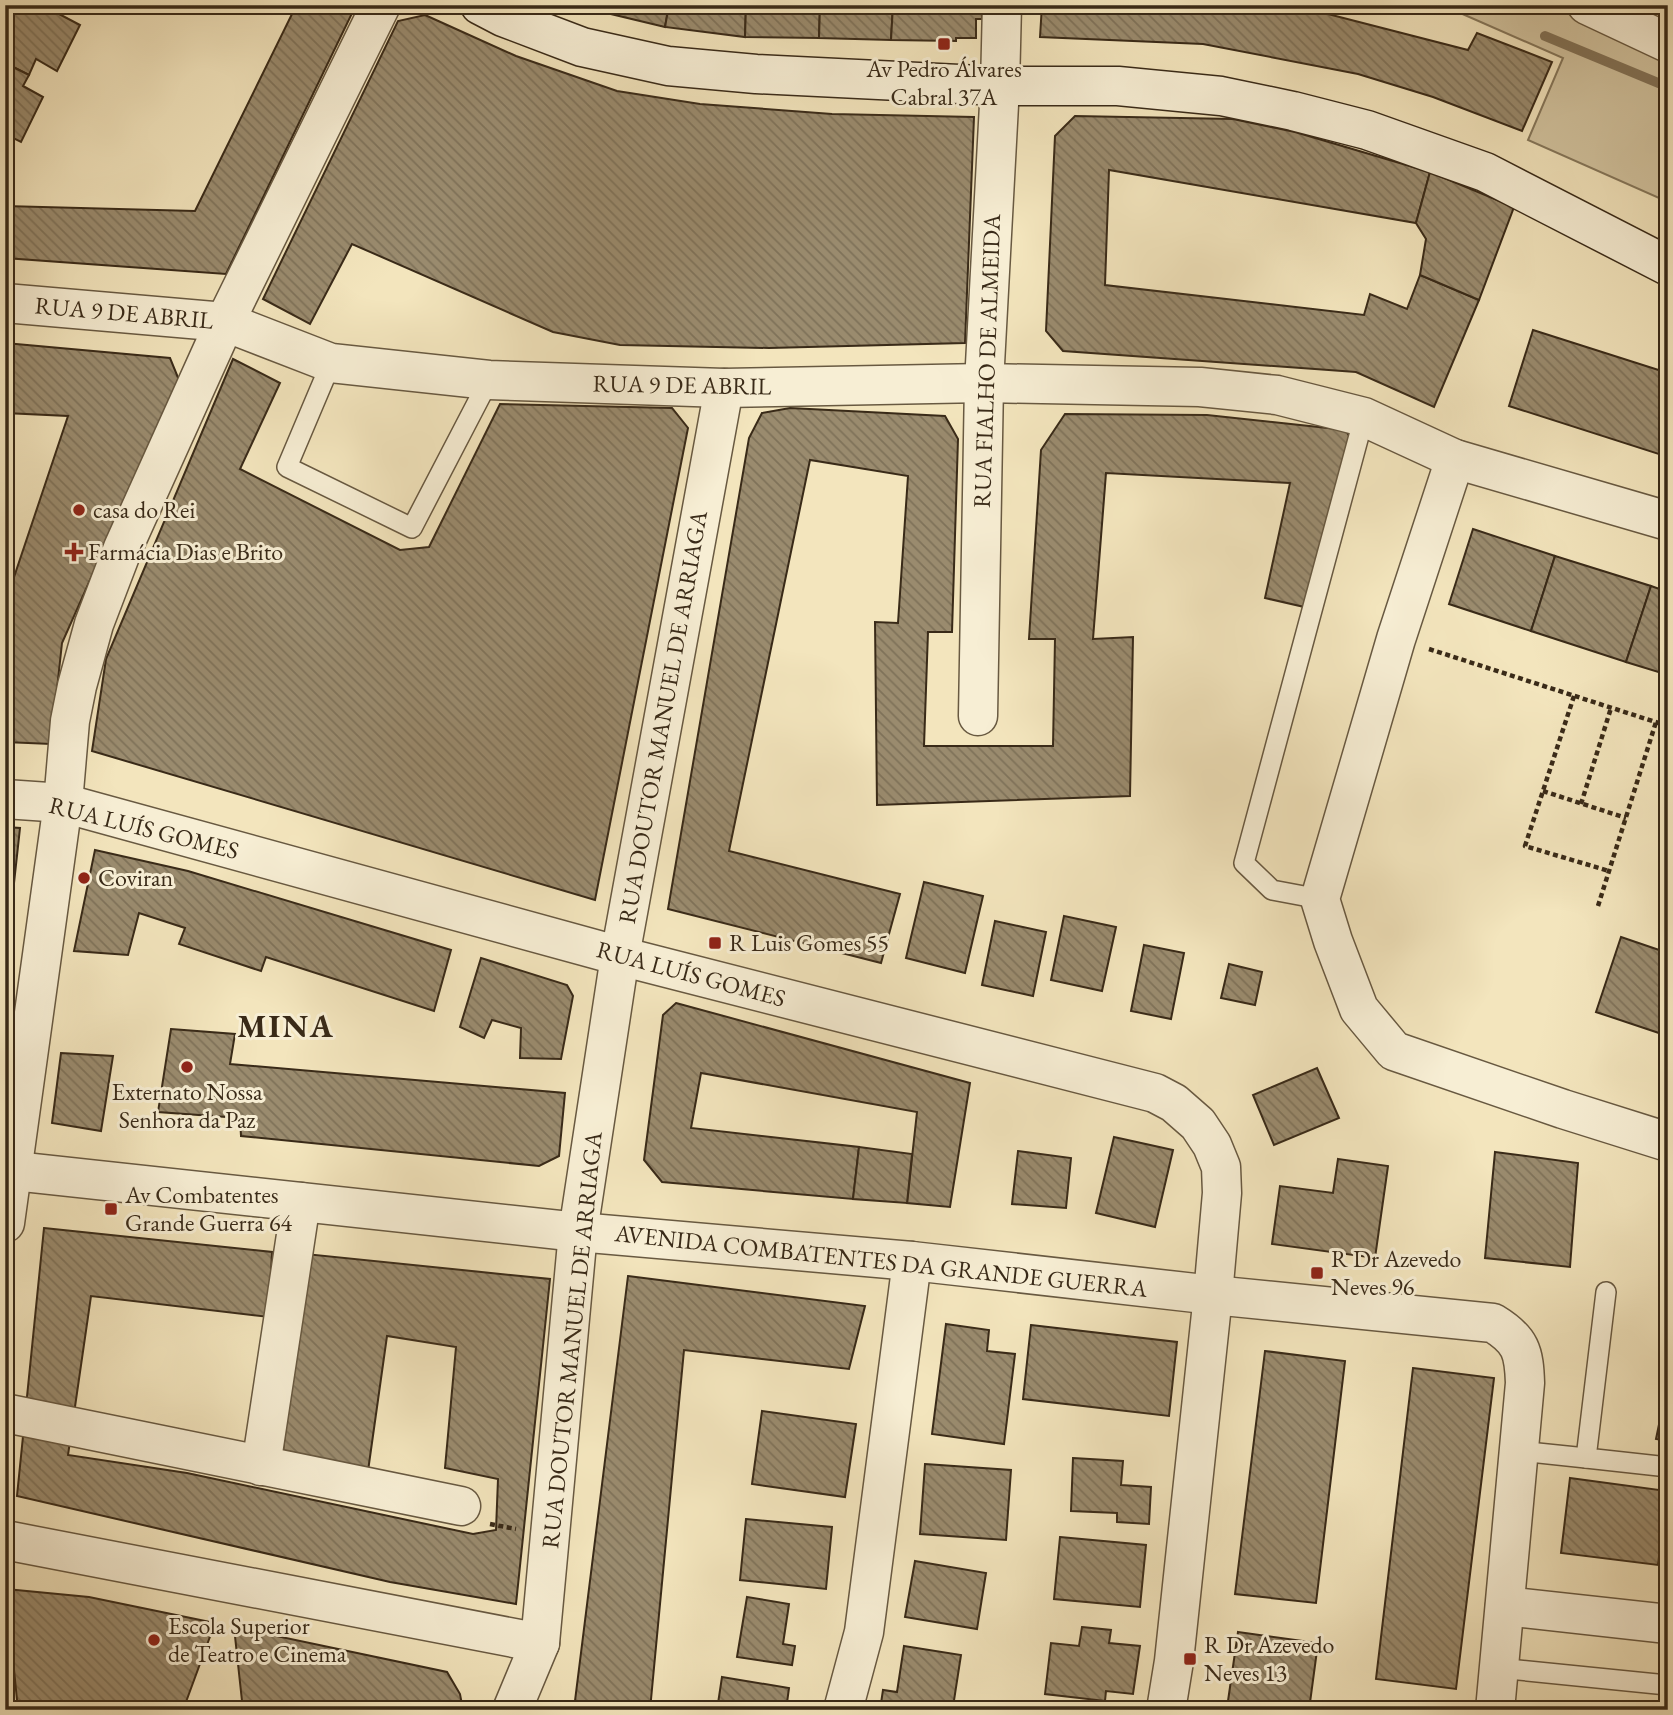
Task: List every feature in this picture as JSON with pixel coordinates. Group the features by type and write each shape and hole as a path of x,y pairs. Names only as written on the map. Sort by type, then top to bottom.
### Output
{"street":[{"path":"5,1223 8,1170 63,803 70,721 94,624 123,548 225,322 380,5"},
{"path":"480,5 503,17 582,47 668,66 756,74 1000,86 1118,86 1221,96 1293,111 1367,130 1485,172 1668,266"},
{"name":"RUA FIALHO DE ALMEIDA","path":"978,716 984,383 1002,5"},
{"path":"1587,5 1668,43"},
{"name":"RUA 9 DE ABRIL","path":"5,303 225,322 331,363 489,380 724,387 984,383 1199,387 1277,395 1364,417 1455,459 1668,521"},
{"name":"RUA DOUTOR MANUEL DE ARRIAGA","path":"512,1710 540,1643 579,1232 620,956 724,387"},
{"path":"1455,459 1396,639 1320,900 1359,1009 1394,1051 1668,1142"},
{"name":"RUA LUÍS GOMES","path":"5,799 63,803 620,956 1154,1093 1174,1103 1198,1124 1212,1145 1221,1167 1222,1193 1174,1661 1166,1710"},
{"name":"AVENIDA COMBATENTES DA GRANDE GUERRA","path":"8,1170 579,1232 912,1261 1493,1323 1508,1332 1519,1346 1525,1363 1495,1710"},
{"path":"261,1466 302,1202"},
{"path":"844,1710 864,1632 912,1261"},
{"path":"5,1413 461,1506"},
{"path":"5,1540 540,1643"},
{"path":"1505,1606 1668,1624"}],"lane":[{"path":"331,363 287,467 412,528 489,380"},
{"path":"1320,900 1272,890 1244,863 1364,417"},
{"path":"1586,1458 1606,1292"},
{"path":"1519,1451 1668,1467"},
{"path":"1499,1668 1667,1685"}],"path":[{"path":"1396,639 1668,726"},
{"path":"1574,696 1525,846 1609,871"},
{"path":"1581,804 1611,708"},
{"path":"1598,906 1656,722"},
{"path":"1543,791 1626,818"},
{"path":"461,1506 474,1521 551,1536"}],"shaded area":[{"path":"1442,5 1550,5 1668,61 1668,202 1528,140 1563,58"}],"building":[{"path":"5,5 64,5 59,14 80,25 57,71 36,59 29,75 5,63"},
{"path":"283,5 356,5 226,274 5,258 5,206 195,211 294,10"},
{"path":"592,5 669,5 665,27 590,9"},
{"path":"669,5 746,5 745,37 665,27"},
{"path":"746,5 820,5 819,38 745,37"},
{"path":"820,5 893,5 891,40 819,38"},
{"path":"893,5 982,5 982,19 976,19 976,38 956,38 956,41 891,40"},
{"path":"1042,5 1293,5 1468,50 1477,33 1552,62 1522,131 1433,97 1358,74 1203,44 1040,37"},
{"path":"425,15 516,56 617,91 700,104 832,114 974,117 965,343 769,348 620,345 553,332 352,244 310,324 263,299 398,21"},
{"path":"5,63 29,75 23,86 43,97 21,142 5,134"},
{"path":"1075,116 1233,119 1295,132 1430,172 1416,223 1109,170 1105,285 1364,315 1370,294 1407,309 1420,275 1479,300 1434,407 1356,372 1063,351 1046,331 1055,136"},
{"path":"1430,172 1514,207 1479,300 1420,275 1426,239 1416,223"},
{"path":"1533,330 1668,373 1668,457 1509,406"},
{"name":"casa do Rei","path":"5,343 170,358 179,380 62,643 51,744 5,742 5,604 68,416 5,413"},
{"path":"233,359 280,383 240,469 400,550 429,547 500,404 672,408 688,428 595,900 92,751 106,659"},
{"path":"790,408 945,416 958,439 952,632 928,632 924,746 1053,746 1055,639 1029,639 1041,450 1065,414 1207,415 1346,430 1356,449 1313,609 1265,598 1290,483 1106,473 1093,639 1133,637 1130,796 877,805 875,622 898,623 908,476 810,460 729,851 900,894 881,963 668,909 749,438 762,413"},
{"path":"1473,529 1555,556 1531,631 1449,604"},
{"path":"1555,556 1651,586 1626,662 1531,631"},
{"path":"1651,586 1668,592 1668,675 1626,662"},
{"path":"5,827 20,828 5,966"},
{"path":"95,850 188,871 451,950 434,1011 266,957 261,971 179,944 185,928 139,913 128,955 74,951"},
{"path":"924,882 983,896 965,973 906,958"},
{"path":"1064,916 1116,927 1102,991 1051,980"},
{"path":"995,921 1046,932 1033,996 982,985"},
{"path":"1621,937 1668,953 1668,1036 1596,1012"},
{"path":"1144,945 1184,953 1171,1019 1131,1011"},
{"path":"481,958 567,985 573,996 561,1059 520,1058 521,1028 492,1020 484,1038 460,1027"},
{"path":"1229,964 1262,972 1255,1005 1221,998"},
{"path":"676,1003 970,1083 950,1207 907,1203 917,1112 701,1073 691,1128 859,1147 853,1199 662,1182 644,1160 663,1015"},
{"path":"171,1029 235,1034 230,1064 565,1093 559,1156 539,1166 241,1136 240,1118 158,1112"},
{"path":"61,1053 113,1056 101,1131 52,1123"},
{"path":"1317,1068 1339,1118 1274,1145 1253,1095"},
{"path":"1114,1137 1173,1150 1155,1227 1096,1213"},
{"path":"859,1147 912,1154 907,1203 853,1199"},
{"path":"1018,1151 1071,1158 1066,1208 1012,1204"},
{"path":"1495,1152 1578,1163 1570,1267 1485,1258"},
{"path":"1338,1159 1388,1166 1375,1258 1272,1244 1280,1186 1333,1193"},
{"path":"44,1228 272,1252 269,1317 91,1296 68,1455 187,1473 473,1534 496,1530 498,1479 445,1468 456,1347 387,1336 368,1471 282,1459 306,1254 550,1279 516,1604 390,1582 17,1496"},
{"path":"628,1276 865,1306 849,1369 684,1350 650,1710 627,1710 575,1701"},
{"path":"946,1324 989,1330 987,1351 1015,1354 1004,1444 932,1434"},
{"path":"1031,1325 1177,1342 1169,1416 1023,1399"},
{"path":"1265,1351 1345,1361 1316,1603 1235,1594"},
{"path":"1413,1368 1494,1378 1456,1689 1376,1679"},
{"path":"1668,1381 1668,1441 1656,1439"},
{"path":"762,1411 856,1424 845,1497 752,1484"},
{"path":"1073,1458 1123,1461 1121,1485 1151,1487 1149,1524 1117,1522 1117,1513 1071,1511"},
{"path":"925,1464 1011,1470 1006,1540 920,1534"},
{"path":"1570,1478 1667,1491 1658,1565 1561,1553"},
{"path":"746,1519 832,1527 826,1589 740,1580"},
{"path":"1060,1537 1146,1545 1140,1607 1054,1599"},
{"path":"915,1561 986,1573 977,1629 905,1617"},
{"path":"6,1589 89,1597 215,1623 183,1710 18,1710"},
{"path":"747,1597 789,1604 783,1644 795,1646 792,1665 737,1657"},
{"path":"234,1627 447,1672 460,1694 463,1710 243,1710"},
{"path":"1082,1627 1111,1630 1109,1643 1140,1646 1133,1694 1106,1691 1105,1701 1045,1694 1051,1643 1079,1646"},
{"path":"1238,1632 1318,1643 1309,1710 1228,1701"},
{"path":"904,1646 961,1655 953,1707 942,1706 941,1710 880,1710 883,1690 897,1692"},
{"path":"722,1677 789,1688 786,1710 717,1710"},
{"path":"1569,1703 1625,1710 1568,1710"}],"waterway":[{"path":"1545,36 1668,87"}],"place":[{"name":"Av Pedro Álvares Cabral 37A","path":"944,44"},
{"name":"casa do Rei","path":"79,510"},
{"name":"Farmácia Dias e Brito","path":"74,552"},
{"name":"Coviran","path":"84,878"},
{"name":"R Luis Gomes 55","path":"715,943"},
{"name":"Externato Nossa Senhora da Paz","path":"187,1067"},
{"name":"Av Combatentes Grande Guerra 64","path":"111,1209"},
{"name":"R Dr Azevedo Neves 96","path":"1317,1273"},
{"name":"Escola Superior de Teatro e Cinema","path":"154,1640"},
{"name":"R Dr Azevedo Neves 13","path":"1190,1659"}],"district":[{"name":"MINA","path":"286,1026"}]}
